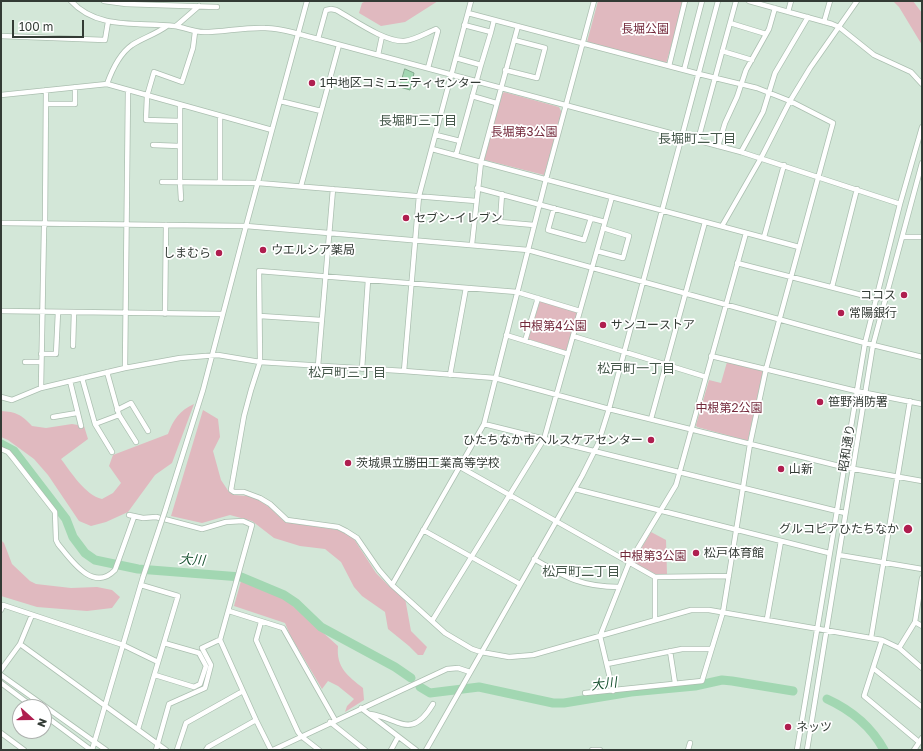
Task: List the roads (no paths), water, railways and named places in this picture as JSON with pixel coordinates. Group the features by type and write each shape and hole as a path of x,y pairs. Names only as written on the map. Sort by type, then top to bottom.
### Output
{"street":[{"path":"71,1 78,9 86,14 108,22 176,26 195,32 266,28 339,45 741,152 900,204"},
{"path":"104,1 126,4 217,7"},
{"path":"52,721 92,750 143,577 203,390 307,1"},
{"path":"404,371 419,196 471,1"},
{"path":"392,584 484,424 534,225 594,1"},
{"path":"669,66 686,1"},
{"path":"684,70 702,1"},
{"path":"426,750 595,452 609,409 644,282 718,1"},
{"path":"698,140 736,1"},
{"path":"749,1 839,27 874,55 911,72 922,84"},
{"path":"788,12 791,1"},
{"path":"824,22 830,1"},
{"path":"722,226 790,101 810,68 857,1"},
{"path":"176,26 199,6"},
{"path":"318,40 326,10 331,8 382,36 404,41 413,39 436,29 438,31 428,68"},
{"path":"718,146 725,123 737,96 746,70 766,34 775,8"},
{"path":"468,13 768,92 790,101 833,123 766,369 750,444 723,612 710,649 702,681 585,693"},
{"path":"741,152 763,112 775,72 808,17"},
{"path":"456,155 494,20"},
{"path":"1,36 105,40 108,22"},
{"path":"730,23 766,34"},
{"path":"464,25 490,32"},
{"path":"107,84 113,68 130,46 167,26"},
{"path":"472,244 481,162 518,26"},
{"path":"180,121 146,120 147,96 154,72 182,82 193,48 195,32"},
{"path":"378,55 382,36"},
{"path":"505,70 537,78 545,48 514,40"},
{"path":"301,186 339,45"},
{"path":"722,51 752,60"},
{"path":"456,58 481,65"},
{"path":"1,95 107,84 272,130"},
{"path":"46,104 75,104 76,87"},
{"path":"41,388 44,228 46,223 46,90"},
{"path":"125,368 128,90"},
{"path":"472,96 496,103"},
{"path":"280,101 321,112"},
{"path":"180,105 179,146 181,199"},
{"path":"220,116 220,183"},
{"name":"昭和通り","path":"797,750 865,344 900,204 922,127"},
{"path":"436,135 460,141"},
{"path":"153,145 179,146"},
{"path":"432,149 799,246"},
{"name":"昭和通り","path":"807,750 852,469 874,345 922,163"},
{"path":"764,237 784,165"},
{"path":"162,182 258,183 476,201"},
{"path":"477,188 604,222"},
{"path":"318,366 324,276 333,189"},
{"path":"832,288 857,190"},
{"path":"502,194 500,222 534,225"},
{"path":"432,621 544,439 612,196"},
{"path":"554,208 548,230 584,240 591,218"},
{"path":"651,419 705,222"},
{"path":"1,223 246,226 472,244 528,250 780,319 865,344 922,357"},
{"path":"165,314 166,225"},
{"path":"597,251 623,258 629,236 603,228"},
{"path":"613,691 600,636 629,563 676,485 746,233"},
{"path":"903,237 922,237"},
{"path":"737,263 877,299"},
{"path":"580,311 517,292 259,271 260,362 250,390 244,416 231,490 244,492 260,498 270,504 286,520 338,527 357,538 379,570 432,621 450,636 472,649 481,652 498,656 521,657 533,655 691,610 705,610 882,640 899,648 922,668"},
{"path":"362,369 368,280"},
{"path":"450,375 466,288"},
{"path":"525,341 538,298"},
{"path":"1,311 223,314"},
{"path":"41,354 56,354 58,312"},
{"path":"73,346 74,312"},
{"path":"260,316 321,320"},
{"path":"506,335 568,354"},
{"path":"573,336 706,377"},
{"path":"1,397 12,400 41,388 107,372 180,358 212,355 260,362 495,378 609,409 852,469 922,480"},
{"path":"711,356 856,391 922,404"},
{"path":"25,362 41,362"},
{"path":"107,372 118,412 136,442"},
{"path":"82,378 95,424 112,452"},
{"path":"70,381 81,426"},
{"path":"871,638 910,401"},
{"path":"95,424 118,412 131,403 148,431"},
{"path":"53,417 77,413"},
{"path":"484,424 845,513"},
{"path":"1,449 8,452 55,512 56,540 58,544 78,569 93,577 98,578 110,576 116,568 132,516 168,520 202,529 226,522 243,521 252,525 220,640 256,720 272,750 447,669 458,668 470,672"},
{"path":"460,467 655,577 729,576"},
{"path":"574,489 829,553"},
{"path":"424,530 520,584"},
{"path":"768,620 781,541"},
{"path":"839,555 922,569"},
{"path":"534,559 562,576 577,582 603,587 619,587"},
{"path":"655,577 655,620"},
{"path":"899,648 915,622 920,603 922,578"},
{"path":"138,730 178,596 141,585"},
{"path":"1,610 3,605 123,645 158,662"},
{"path":"229,611 283,628 332,721 365,750"},
{"path":"1,670 20,644 32,615"},
{"path":"261,622 256,640 300,736 319,750"},
{"path":"915,622 922,626"},
{"path":"156,750 169,704 205,688 211,665 202,648 220,640"},
{"path":"882,640 864,696 921,740 914,750"},
{"path":"154,675 194,687 200,684 206,666 199,653 164,643"},
{"path":"20,644 166,750"},
{"path":"607,664 682,649 710,649"},
{"path":"670,651 675,683"},
{"path":"873,668 922,707"},
{"path":"1,676 106,750"},
{"path":"1,683 22,699"},
{"path":"177,750 186,723 243,691"},
{"path":"370,714 397,723 410,724 422,719 432,704"},
{"path":"361,708 416,750"},
{"path":"206,750 208,747 256,720"},
{"path":"1,734 18,748 24,750"},
{"path":"391,750 398,737"},
{"path":"688,750 690,742"},
{"path":"592,750 600,750"}],"waterway":[{"name":"大川","path":"1,444 14,451 66,519 73,537 85,553 95,560 138,569 241,577 284,595 296,603 321,627 395,667 411,678"},
{"name":"大川","path":"420,687 430,693 479,687 553,703 564,703 631,692 695,686 722,680 793,691"},
{"name":"大川","path":"827,699 844,708 867,726 884,750"}],"place":[{"name":"1中地区コミュニティセンター","path":"312,83"},
{"name":"セブン-イレブン","path":"406,218"},
{"name":"ウエルシア薬局","path":"263,250"},
{"name":"しまむら","path":"219,253"},
{"name":"ココス","path":"904,295"},
{"name":"常陽銀行","path":"841,313"},
{"name":"サンユーストア","path":"603,325"},
{"name":"笹野消防署","path":"820,402"},
{"name":"ひたちなか市ヘルスケアセンター","path":"651,440"},
{"name":"茨城県立勝田工業高等学校","path":"348,463"},
{"name":"山新","path":"781,469"},
{"name":"グルコピアひたちなか","path":"908,529"},
{"name":"松戸体育館","path":"696,553"},
{"name":"ネッツ","path":"788,727"}],"district":[{"name":"長堀町三丁目","path":"418,121"},
{"name":"長堀町二丁目","path":"697,139"},
{"name":"松戸町一丁目","path":"636,369"},
{"name":"松戸町三丁目","path":"347,373"},
{"name":"松戸町二丁目","path":"581,572"}],"park label":[{"name":"長堀公園","path":"645,29"},
{"name":"長堀第3公園","path":"524,132"},
{"name":"中根第4公園","path":"553,326"},
{"name":"中根第2公園","path":"729,408"},
{"name":"中根第3公園","path":"653,556"}]}
